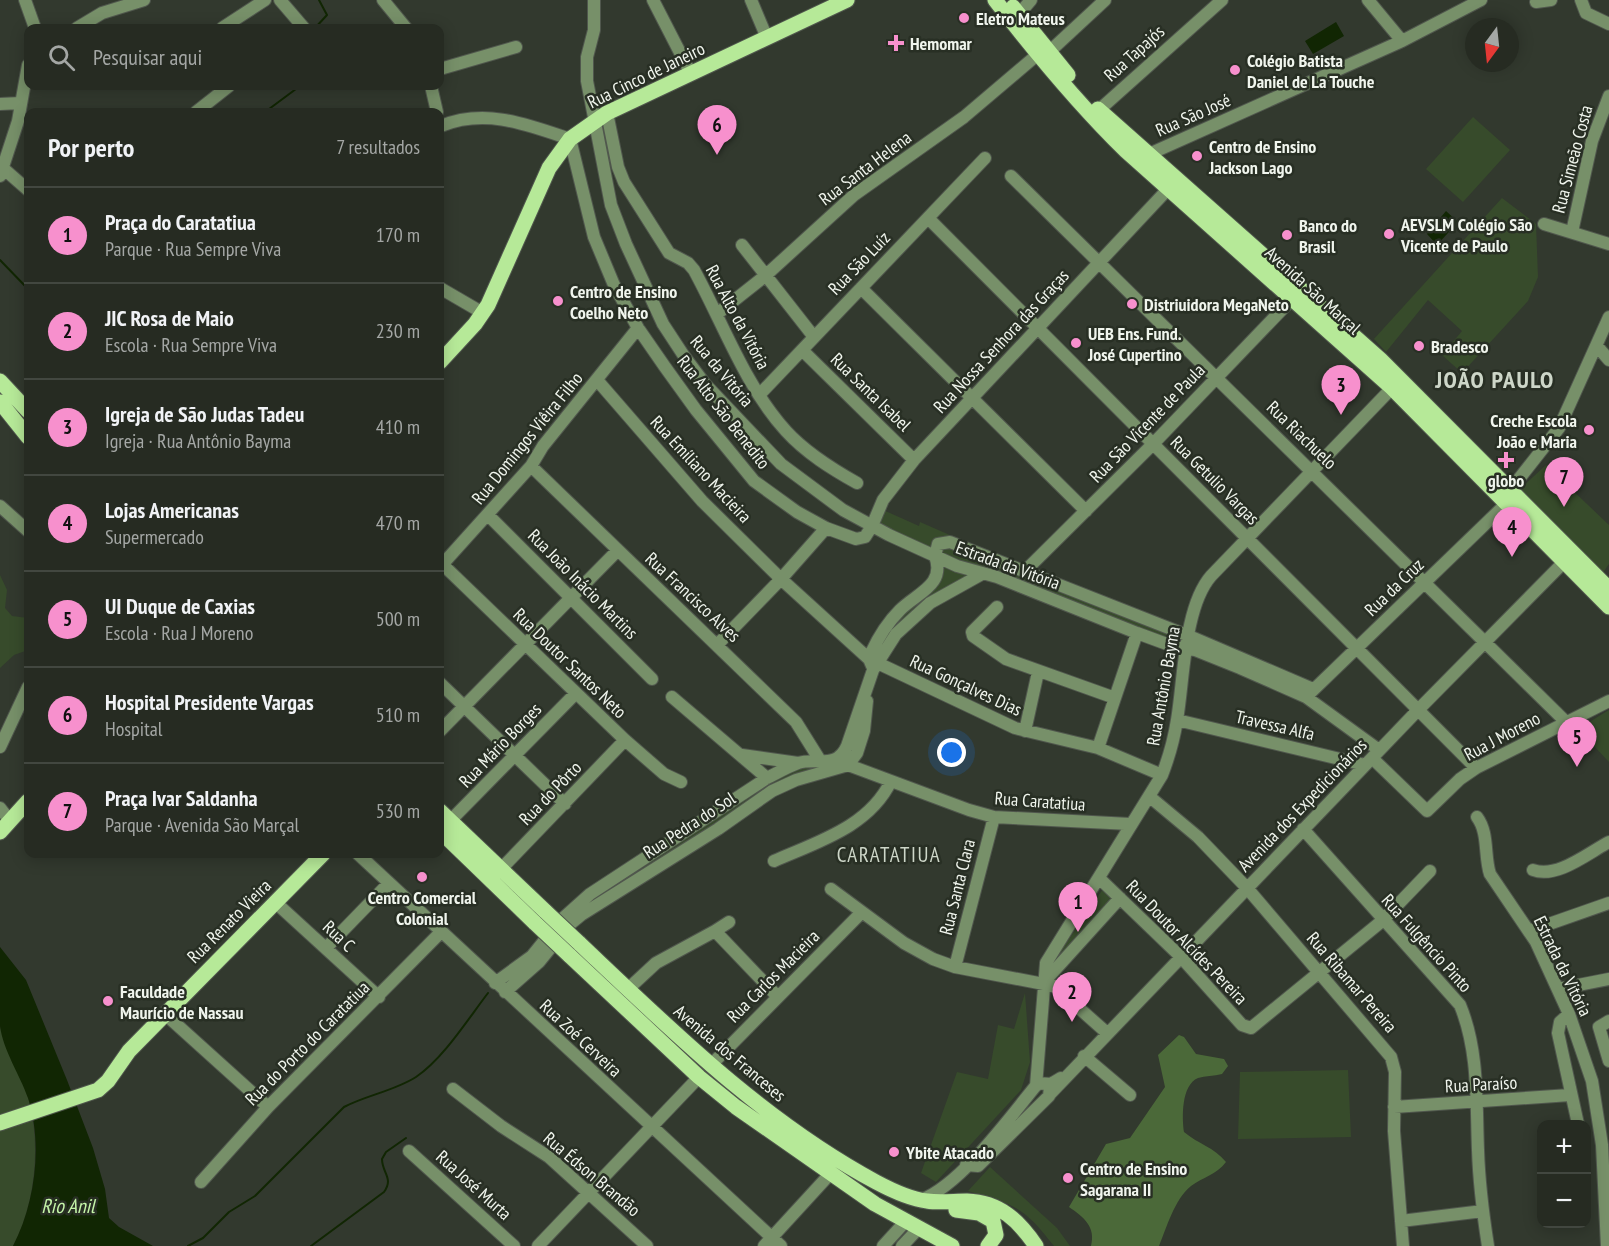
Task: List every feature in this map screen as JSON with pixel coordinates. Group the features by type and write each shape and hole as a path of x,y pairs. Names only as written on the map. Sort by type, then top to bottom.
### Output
{"main road":[{"name":"Rua Cinco de Janeiro","path":"444,357 483,313 518,244 549,168 570,139 601,117 847,0"},
{"name":"Avenida São Marçal","path":"995,0 1043,53 1147,156 1380,359 1509,496 1564,562 1609,608"},
{"name":"Avenida São Marçal","path":"1008,0 1043,53 1089,115 1168,189 1293,298 1607,584"},
{"path":"0,381 24,405"},
{"path":"0,402 24,425"},
{"path":"0,402 24,432"},
{"path":"5,827 24,806"},
{"name":"Avenida dos Franceses","path":"444,822 501,869 540,918"},
{"name":"Avenida dos Franceses","path":"444,822 574,949 699,1077 830,1174 875,1204 952,1246"},
{"name":"Rua Renato Vieira","path":"0,1123 89,1094 103,1085 129,1052 165,1014 319,858"},
{"name":"Avenida dos Franceses","path":"574,949 628,989 710,1066 799,1135 869,1178 897,1192 920,1200 984,1203 1015,1219 1036,1246"},
{"path":"897,1192 937,1208 987,1216 993,1221 997,1230 995,1240 988,1246"},
{"path":"875,1204 968,1246"},
{"path":"1015,1219 1029,1246"}],"street":[{"path":"26,0 34,24"},
{"path":"84,24 102,13 144,0"},
{"path":"228,24 265,0"},
{"path":"280,0 301,24"},
{"path":"383,0 403,24"},
{"path":"594,0 594,30 587,57 587,81 601,117"},
{"path":"653,0 691,74"},
{"path":"751,0 766,38"},
{"path":"1019,14 1031,0"},
{"name":"Rua Santa Helena","path":"717,314 765,276 854,195 964,117 1105,0"},
{"name":"Rua Tapajós","path":"1099,110 1222,0"},
{"path":"1368,0 1402,41"},
{"path":"1451,0 1459,10"},
{"name":"Rua São José","path":"1147,156 1402,41 1480,0"},
{"path":"1536,2 1551,0"},
{"path":"1581,0 1586,13 1609,24"},
{"path":"444,68 516,47"},
{"path":"24,87 2,173 24,187"},
{"path":"201,108 224,90"},
{"path":"432,90 435,108"},
{"name":"Rua Simeão Costa","path":"1572,232 1592,141 1609,96"},
{"path":"0,104 21,103"},
{"path":"444,118 496,117 530,125 570,139"},
{"name":"Rua Alto da Vitória","path":"601,117 624,182 669,253 688,263 694,270 760,394 786,431 801,445 829,467 857,483"},
{"name":"Rua da Vitória","path":"601,117 611,205 652,303 684,356 705,384 781,464 843,510 935,556"},
{"name":"Rua Alto São Benedito","path":"570,139 594,237 609,274 638,328 696,410 754,481 776,498 826,528 856,539 865,537 872,526"},
{"name":"Rua São Luíz","path":"760,394 985,158"},
{"name":"Rua Riachuelo","path":"1011,176 1564,720"},
{"name":"Rua Nossa Senhora das Graças","path":"872,526 883,500 914,460 1039,330 1099,261 1168,189"},
{"name":"Rua Getulio Vargas","path":"928,218 1476,768"},
{"path":"1544,224 1609,244"},
{"path":"742,245 814,337"},
{"path":"861,288 1086,511"},
{"path":"444,290 483,313"},
{"name":"Rua São Vicente de Paula","path":"1025,571 1153,444 1293,298"},
{"name":"Rua da Cruz","path":"1309,693 1426,582 1509,496 1559,428 1609,317"},
{"name":"Rua Domingos Viêira Filho","path":"444,560 531,466 543,446 638,328"},
{"path":"1597,346 1609,360"},
{"name":"Rua Santa Isabel","path":"802,350 914,460"},
{"name":"Rua Emíliano Macieira","path":"597,380 702,501 781,579"},
{"name":"Rua Antônio Bayma","path":"1043,1089 1039,1034 1046,963 1100,879 1130,824 1150,797 1162,775 1170,754 1177,720 1187,642 1197,600 1204,584 1392,388"},
{"name":"Rua Francisco Alves","path":"531,466 617,551 718,644 796,722 829,764"},
{"path":"0,506 24,527"},
{"name":"Rua João Inácio Martins","path":"488,515 652,679"},
{"path":"718,644 781,579 826,528"},
{"name":"Estrada da Vitória","path":"1187,642 1137,633 997,577 982,574 935,556 938,544 950,542 1025,571 1309,693 1426,810 1448,791"},
{"path":"444,727 617,551"},
{"path":"829,764 846,749 867,691 874,665 874,646 899,611 935,580 939,566 935,556"},
{"name":"Avenida dos Expedicionários","path":"920,1200 939,1191 1043,1089 1067,1074 1564,562"},
{"name":"Rua Doutor Santos Neto","path":"444,568 625,740 664,774 681,782"},
{"path":"874,665 896,634 913,616 959,585 982,574"},
{"name":"Rua Gonçalves Dias","path":"781,579 874,665 1025,731 1098,748 1162,775"},
{"path":"997,607 976,625 972,635 1006,659 1115,698"},
{"path":"1098,748 1137,633"},
{"path":"1025,731 1038,672"},
{"path":"444,687 565,804"},
{"path":"848,765 857,753 864,731 867,691"},
{"name":"Rua Mário Borges","path":"444,820 515,756 576,693"},
{"path":"0,747 24,696"},
{"path":"672,697 767,778"},
{"name":"Rua J Moreno","path":"1448,791 1476,768 1564,720 1609,701"},
{"name":"Travessa Alfa","path":"1177,720 1372,758"},
{"name":"Rua do Pôrto","path":"501,869 625,740"},
{"path":"742,755 799,763"},
{"name":"Rua Pedra do Sol","path":"495,983 532,956 561,920 579,903 767,778 799,763 848,765"},
{"name":"Rua Pedra do Sol","path":"505,992 539,962 575,919 772,791 829,764"},
{"name":"Rua Caratatiua","path":"848,765 994,817 1130,824"},
{"path":"774,861 855,822 880,803 891,782"},
{"name":"Rua Ribamar Pereira","path":"1150,797 1198,837 1247,888 1391,1057 1395,1072 1394,1107 1403,1246"},
{"path":"0,808 5,827"},
{"name":"Rua Santa Clara","path":"955,967 994,817"},
{"name":"Estrada da Vitória","path":"1477,817 1483,827 1486,861 1490,873 1529,931 1558,989 1569,1014 1596,1096 1605,1188 1606,1246"},
{"name":"Rua Fulgêncio Pinto","path":"1303,829 1382,921 1460,1005 1468,1023 1473,1050 1483,1211 1488,1246"},
{"path":"1533,870 1541,873 1554,871 1609,842"},
{"name":"Rua Zoé Cerveira","path":"362,858 652,1127 772,1243"},
{"path":"638,880 632,874 646,860"},
{"path":"1320,971 1382,921 1430,870"},
{"name":"Rua Doutor Alcídes Pereira","path":"1100,879 1180,956 1236,1019 1248,1028 1264,1020 1320,971"},
{"path":"326,948 389,883"},
{"path":"831,889 922,954 955,967 1054,986 1107,1033"},
{"path":"1043,983 1120,898"},
{"name":"Rua C","path":"275,902 379,997"},
{"path":"1529,931 1609,903"},
{"name":"Rua Carlos Macieira","path":"710,1066 862,912"},
{"path":"628,989 656,963 729,922"},
{"path":"715,931 778,997"},
{"name":"Rua do Porto do Caratatiua","path":"201,1182 268,1107 441,932"},
{"path":"1558,989 1609,979"},
{"path":"165,1014 268,1107"},
{"path":"1569,1014 1560,1022 1558,1034 1577,1120"},
{"path":"1609,1021 1599,1027 1609,1062"},
{"path":"1084,1056 1130,1095"},
{"path":"538,1246 699,1077"},
{"name":"Rua Édson Brandão","path":"453,1089 501,1126 549,1157 647,1246"},
{"name":"Rua Paraíso","path":"1394,1107 1570,1095"},
{"name":"Rua José Murta","path":"409,1151 514,1246"},
{"path":"772,1243 830,1174"},
{"path":"1401,1221 1483,1211"},
{"path":"883,1246 911,1225"},
{"path":"902,1246 911,1225"}],"shaded area":[{"path":"1473,117 1510,150 1463,202 1426,169"},
{"path":"1502,198 1536,224 1538,277 1528,301 1462,373 1442,355 1462,331 1428,300 1386,352 1374,339"},
{"path":"1546,465 1609,525 1609,564 1602,574 1520,489"},
{"path":"881,509 919,526 920,522 952,536 938,538 931,549 879,524"},
{"path":"943,545 1168,634 1163,638 943,557 940,549"},
{"path":"946,567 965,574 966,577 879,657 881,647 895,622"},
{"path":"0,575 7,590 5,608 12,616 24,618 24,651 14,655 0,668"},
{"path":"1609,710 1609,762 1578,729"},
{"path":"804,766 818,768 638,873 653,858 768,782"},
{"path":"1103,889 1115,899 1051,965"},
{"path":"1025,993 1030,1062 1021,1090 936,1182 921,1173 957,1072 988,1079 998,1025 1014,1029"},
{"path":"0,1027 29,1101 35,1137 31,1194 13,1246 0,1246"},
{"path":"1179,1035 1184,1037 1196,1054 1224,1059 1228,1066 1222,1074 1198,1078 1192,1082 1188,1087 1183,1111 1184,1132 1226,1162 1185,1192 1172,1214 1159,1246 1091,1246 1092,1233 1088,1223 1069,1207 1106,1144 1130,1138 1165,1087 1158,1055"},
{"path":"1348,1070 1351,1137 1238,1139 1240,1072"},
{"path":"990,1167 1057,1228 1070,1246 1054,1246 1034,1222 1017,1209 968,1191"}],"water":[{"path":"1336,22 1344,36 1313,54 1305,41"},
{"path":"1446,211 1458,222 1437,245 1427,234"},
{"name":"Rio Anil","path":"0,947 26,980 67,1080 93,1148 105,1189 109,1218 119,1227 153,1246 13,1246 27,1212 36,1154 33,1116 28,1098 5,1044 0,1026"}],"waterway":[{"path":"319,0 327,15 319,24"},
{"path":"270,108 295,90"},
{"path":"0,260 24,285"},
{"path":"188,1246 203,1238 229,1212 255,1196 344,1107 399,1086 426,1069 455,1038 488,993"},
{"path":"311,1246 384,1192 388,1179 382,1159 386,1152 406,1138"}],"place":[{"name":"Eletro Mateus","path":"964,18"},
{"name":"Hemomar","path":"896,43"},
{"name":"Colégio Batista Daniel de La Touche","path":"1235,70"},
{"name":"Hospital Presidente Vargas","path":"717,155"},
{"name":"Centro de Ensino Jackson Lago","path":"1197,156"},
{"name":"AEVSLM Colégio São Vicente de Paulo","path":"1389,234"},
{"name":"Banco do Brasil","path":"1287,235"},
{"name":"Centro de Ensino Coelho Neto","path":"558,301"},
{"name":"Distriuidora MegaNeto","path":"1132,304"},
{"name":"UEB Ens. Fund. José Cupertino","path":"1076,343"},
{"name":"Bradesco","path":"1419,346"},
{"name":"Igreja de São Judas Tadeu","path":"1341,415"},
{"name":"Creche Escola João e Maria","path":"1589,430"},
{"name":"globo","path":"1506,460"},
{"name":"Praça Ivar Saldanha","path":"1564,507"},
{"name":"Lojas Americanas","path":"1512,557"},
{"name":"UI Duque de Caxias","path":"1577,767"},
{"name":"Centro Comercial Colonial","path":"422,877"},
{"name":"Praça do Caratatiua","path":"1078,932"},
{"name":"Faculdade Maurício de Nassau","path":"108,1001"},
{"name":"JIC Rosa de Maio","path":"1072,1022"},
{"name":"Ybite Atacado","path":"894,1152"},
{"name":"Centro de Ensino Sagarana II","path":"1068,1178"}],"district":[{"name":"JOÃO PAULO","path":"1495,379"},
{"name":"CARATATIUA","path":"889,854"}]}
